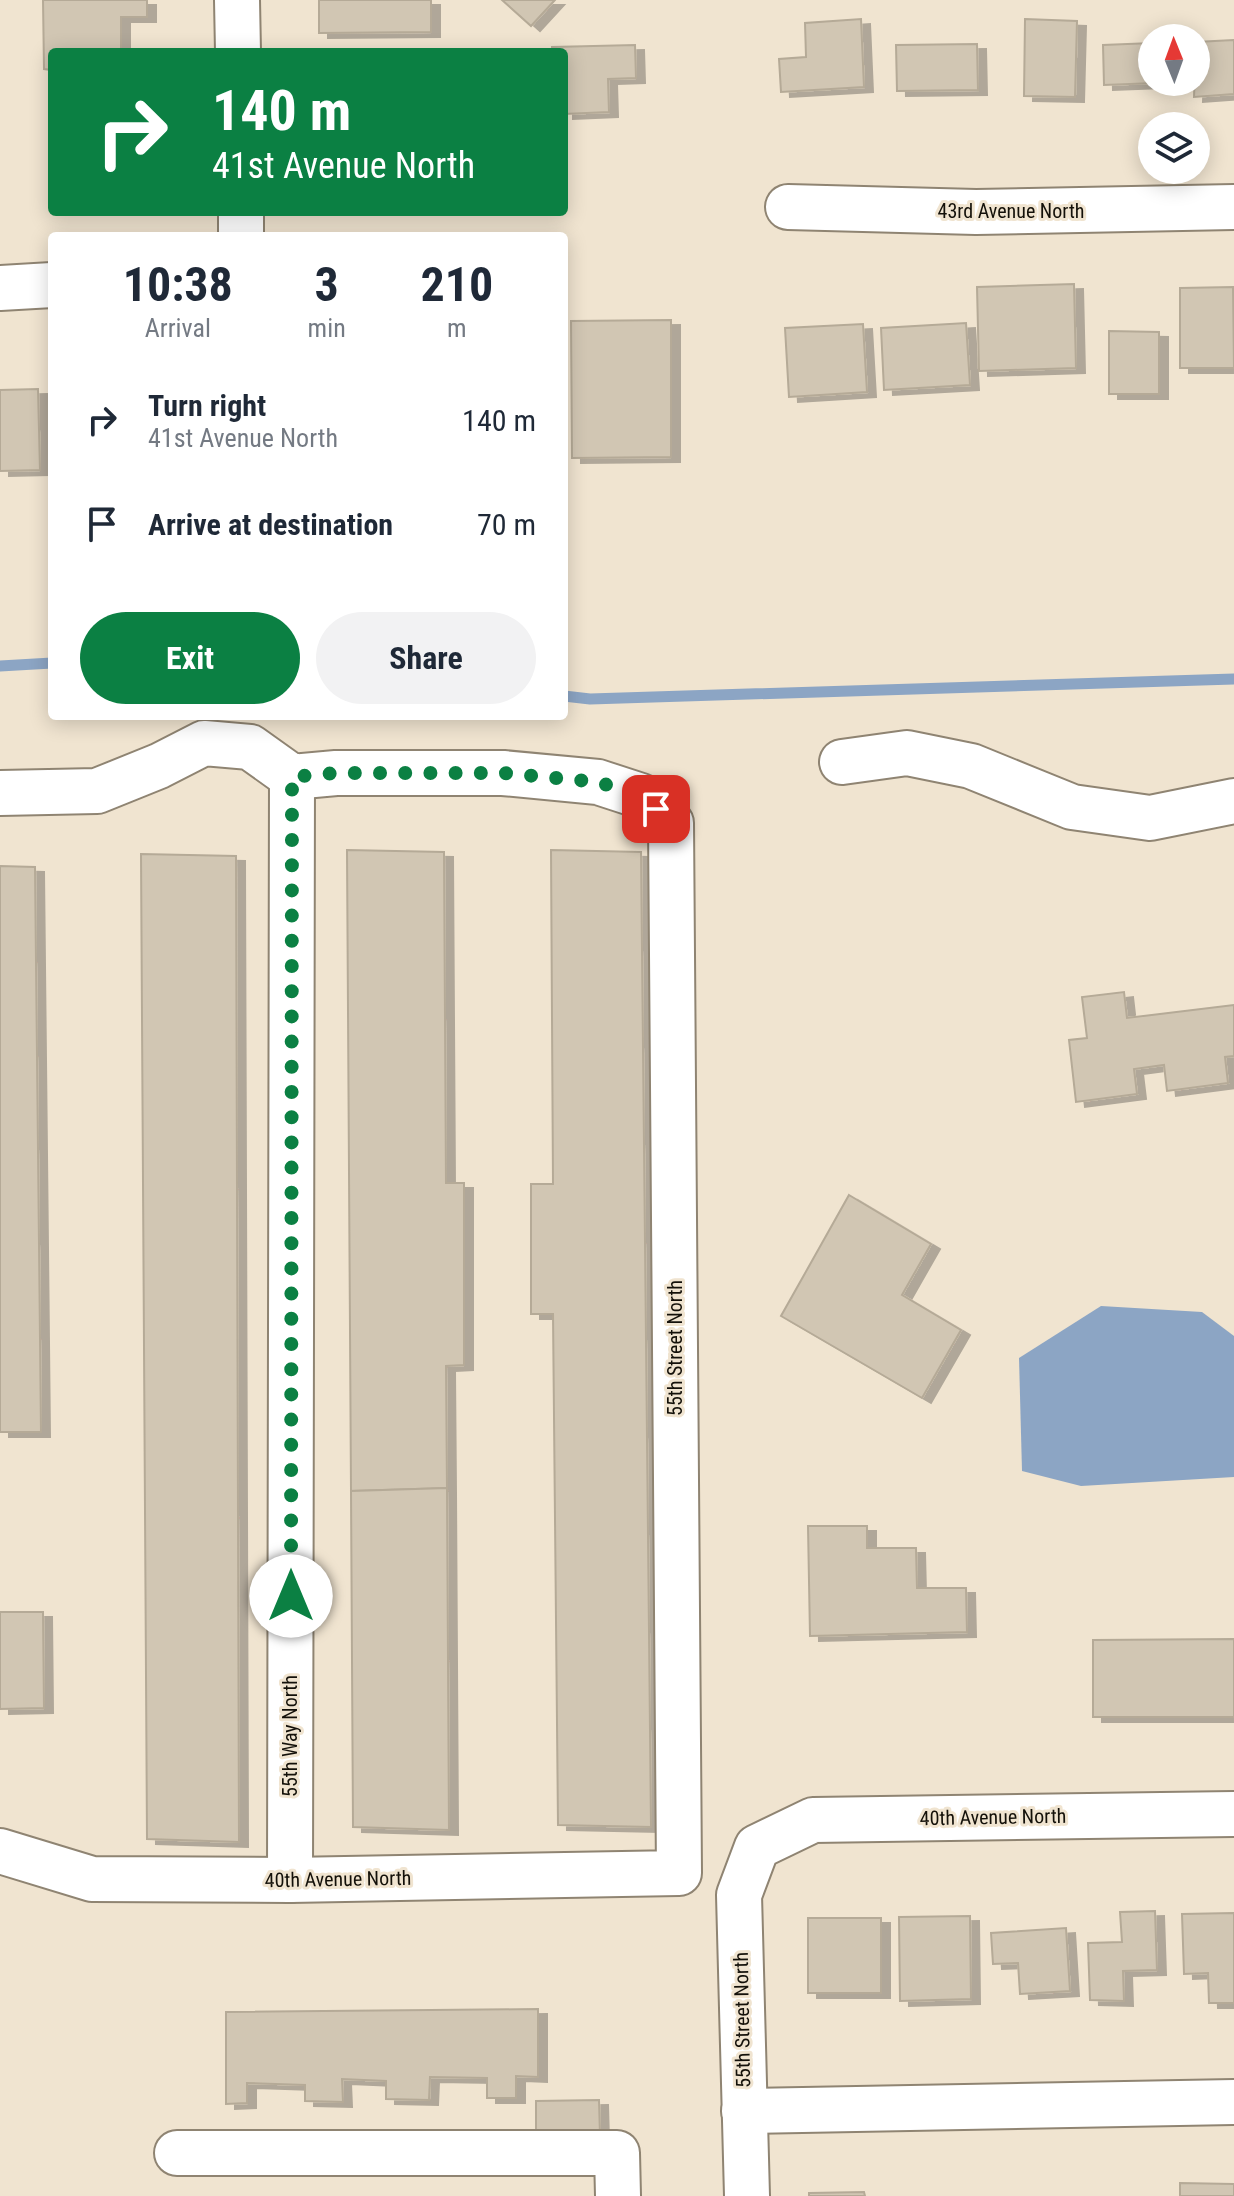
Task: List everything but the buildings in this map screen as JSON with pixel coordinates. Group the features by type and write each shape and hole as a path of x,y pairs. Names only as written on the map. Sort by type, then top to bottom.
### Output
{"street":[{"path":"237,0 238,48"},
{"name":"43rd Avenue North","path":"788,207 976,212 1234,207"},
{"path":"0,288 48,285"},
{"path":"0,793 97,791 159,766 204,743 250,747 292,777"},
{"path":"842,762 907,753 971,766 1072,807 1150,818 1234,801"},
{"name":"55th Street North","path":"292,777 336,773 503,773 598,782 641,796 671,823 679,1873"},
{"name":"55th Way North","path":"290,1880 292,777"},
{"name":"40th Avenue North","path":"757,1847 813,1820 1234,1814"},
{"name":"55th Street North","path":"747,2196 739,1895 757,1847"},
{"name":"40th Avenue North","path":"0,1851 92,1879 290,1880 679,1873"},
{"path":"744,2111 1234,2102"},
{"path":"177,2153 617,2153 618,2196"}],"water":[{"path":"1101,1306 1202,1312 1234,1336 1234,1477 1081,1486 1022,1471 1019,1358"}],"waterway":[{"path":"0,666 48,663"},
{"path":"568,696 590,699 1234,679"}],"route":[{"path":"291,1596 292,777 336,773 503,773 598,782 641,796 656,809"}]}
